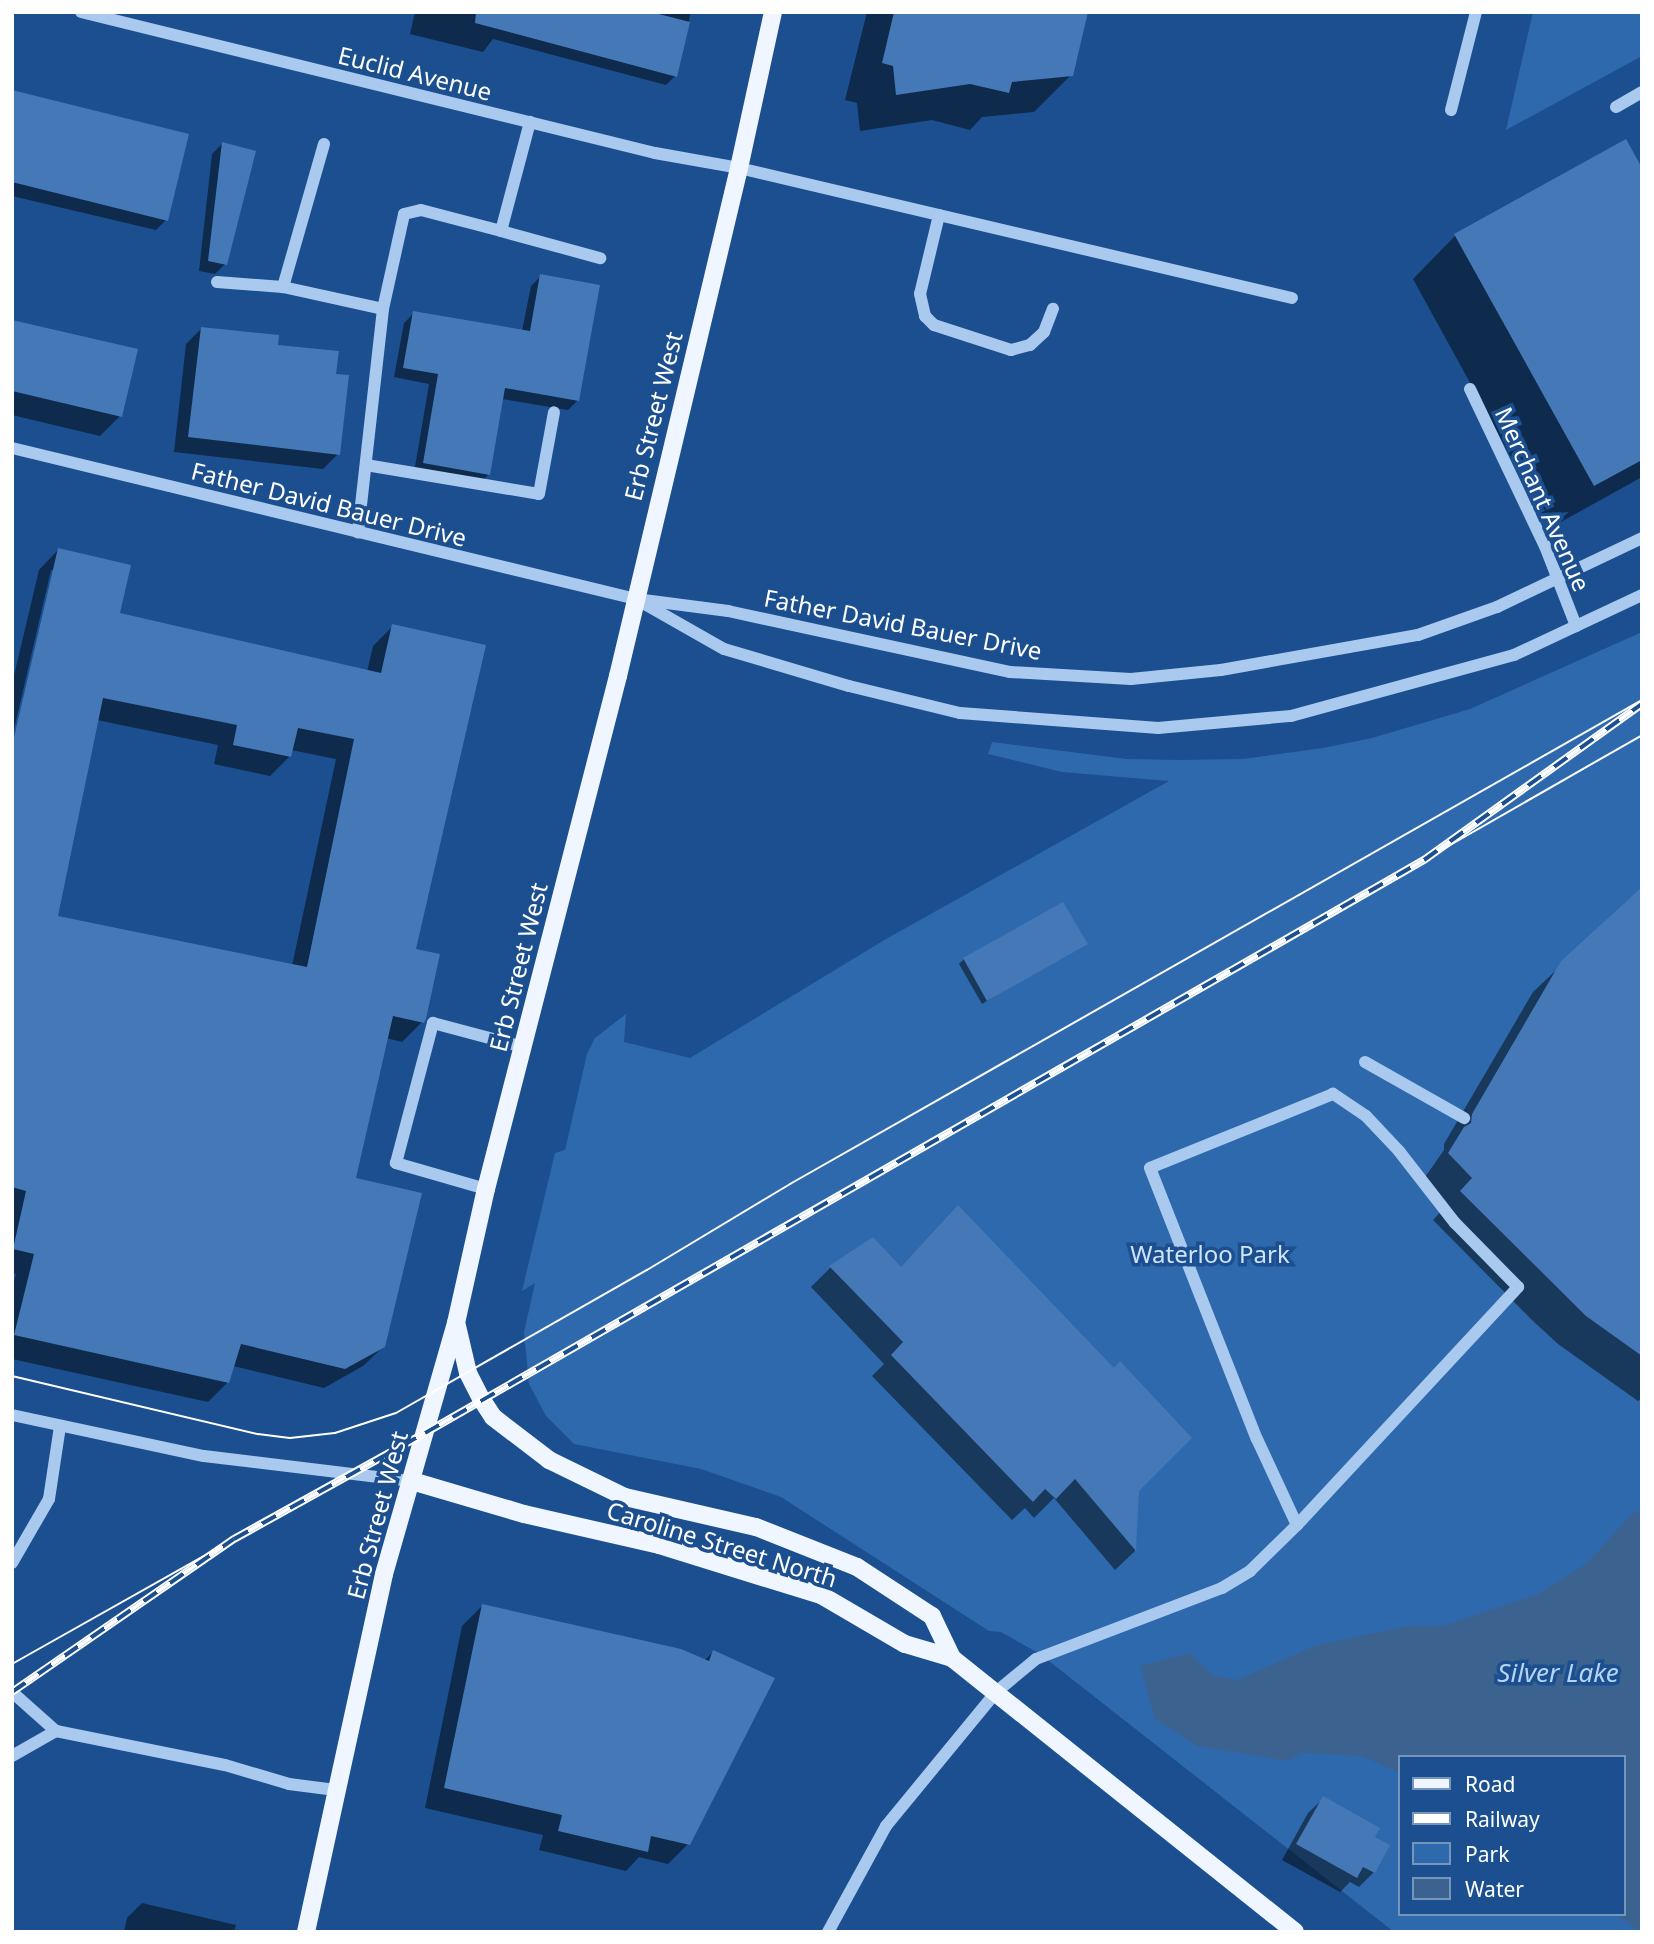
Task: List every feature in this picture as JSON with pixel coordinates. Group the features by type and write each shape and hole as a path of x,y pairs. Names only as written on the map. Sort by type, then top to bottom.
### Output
{"main road":[{"name":"Erb Street West","path":"306,1932 384,1574 456,1323 486,1189 636,599 739,168 773,12"},
{"path":"456,1323 468,1373 482,1400 494,1417 549,1460 625,1497 756,1527 857,1567 932,1616 952,1658"},
{"name":"Caroline Street North","path":"412,1481 524,1514 659,1545 821,1595 905,1644 952,1658 1295,1932"}],"street":[{"name":"Euclid Avenue","path":"81,12 655,153 739,168 1292,298"},
{"path":"1451,110 1476,12"},
{"path":"1616,107 1642,92"},
{"path":"501,231 530,122"},
{"path":"284,287 324,144"},
{"path":"358,533 383,309 404,214 421,210 600,258"},
{"path":"939,215 920,294 925,316 934,325 1011,350 1030,345 1044,332 1053,309"},
{"path":"216,282 284,287 383,309"},
{"name":"Merchant Avenue","path":"1470,389 1545,545 1576,626"},
{"path":"366,465 539,494 554,412"},
{"name":"Father David Bauer Drive","path":"12,448 636,599 728,611 1010,672 1131,679 1221,670 1418,635 1497,607 1642,538"},
{"name":"Father David Bauer Drive","path":"636,599 724,649 849,686 960,713 1158,728 1291,716 1514,655 1642,595"},
{"path":"486,1189 396,1163 433,1023 523,1047"},
{"path":"1365,1062 1464,1118"},
{"path":"828,1932 886,1826 996,1692 1036,1659 1223,1588 1250,1571 1297,1525 1518,1287 1455,1223 1399,1151 1366,1116 1332,1094 1150,1168 1257,1438 1297,1525"},
{"path":"12,1415 204,1456 412,1481"},
{"path":"12,1563 49,1499 60,1426"},
{"path":"12,1692 55,1731 225,1765 289,1784 336,1790"},
{"path":"12,1756 55,1731"}],"green space":[{"path":"1533,12 1642,12 1642,56 1506,130"},
{"name":"Waterloo Park","path":"1642,632 1642,1932 1394,1932 1040,1654 1001,1632 989,1631 781,1497 701,1469 574,1444 546,1416 529,1384 524,1332 535,1283 522,1291 555,1153 565,1150 587,1054 595,1038 626,1014 624,1042 690,1058 886,939 1169,781 1062,772 988,754 992,742 1126,759 1180,760 1243,759 1372,738 1470,709"}],"water":[{"name":"Silver Lake","path":"1642,1511 1642,1932 1618,1916 1626,1916 1626,1755 1398,1755 1398,1772 1362,1756 1303,1753 1288,1761 1197,1746 1155,1719 1140,1666 1190,1653 1212,1675 1237,1680 1317,1645 1408,1626 1442,1626 1538,1594 1586,1564 1632,1514"}],"building":[{"path":"476,12 651,12 690,22 677,77 475,23"},
{"path":"894,12 1088,12 1073,76 1012,82 1009,93 970,84 896,95 893,66 882,63"},
{"path":"12,90 189,134 168,221 12,182"},
{"path":"1626,139 1642,168 1642,460 1594,486 1454,234"},
{"path":"222,142 256,151 227,265 208,261"},
{"path":"540,274 600,285 579,401 505,388 490,475 423,463 438,374 403,368 413,311 530,331"},
{"path":"12,320 138,349 122,417 12,391"},
{"path":"201,327 279,335 278,345 339,351 336,374 349,375 340,455 188,437"},
{"path":"58,548 131,565 120,613 381,673 392,624 486,645 416,949 440,954 426,1019 424,1023 393,1016 356,1178 422,1193 385,1347 345,1369 241,1344 229,1383 14,1335 34,1254 13,1249 26,1191 12,1187 12,746","holes":["103,698 237,725 233,745 291,757 298,728 354,739 307,967 58,916"]},
{"path":"1642,887 1642,1356 1586,1316 1460,1191 1472,1178 1448,1153 1464,1127 1471,1123 1472,1114 1561,961"},
{"path":"1063,902 1088,944 987,1001 963,958"},
{"path":"958,1205 1114,1368 1120,1361 1192,1438 1139,1491 1136,1551 1075,1479 1056,1499 1045,1489 1033,1502 891,1355 903,1342 829,1266 873,1237 901,1267"},
{"path":"482,1604 681,1649 709,1661 713,1650 775,1678 690,1845 651,1836 648,1852 558,1831 562,1815 444,1788"},
{"path":"1323,1796 1380,1828 1375,1837 1390,1845 1375,1873 1363,1867 1357,1878 1296,1844"}],"tram line":[{"path":"12,1376 258,1434 290,1438 335,1433 396,1413 647,1270 790,1184 1642,700"},
{"path":"1424,860 1642,735"},
{"path":"12,1664 234,1539"}],"railway":[{"path":"12,1692 234,1539 425,1433 1424,860 1642,704"}]}
